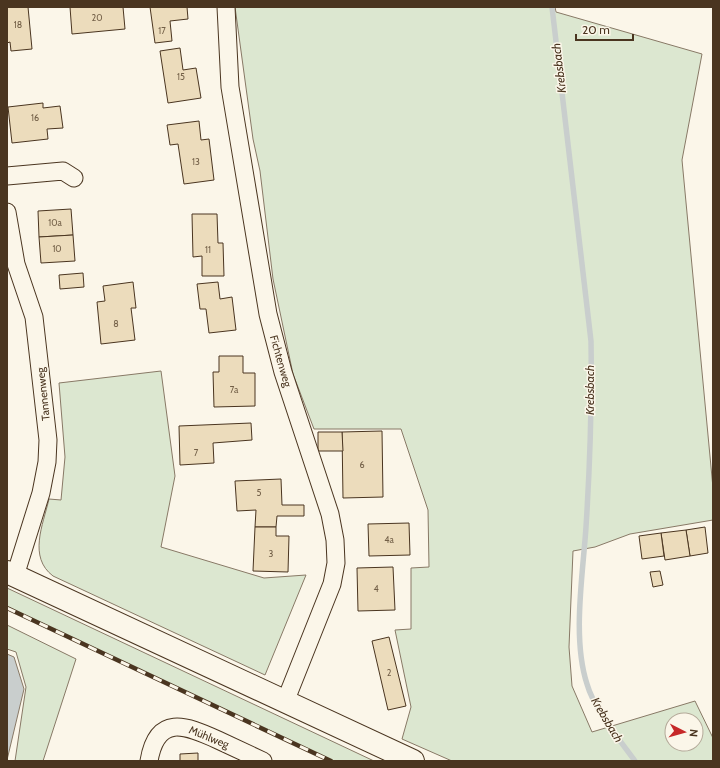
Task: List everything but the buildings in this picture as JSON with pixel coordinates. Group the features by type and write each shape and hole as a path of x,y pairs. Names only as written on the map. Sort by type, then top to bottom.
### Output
{"street":[{"name":"Fichtenweg","path":"226,7 230,87 266,306 283,372 330,514 335,540 336,562 332,584 285,702"},
{"path":"7,176 63,171 74,178"},
{"name":"Tannenweg","path":"7,212 16,264 34,317 48,440 47,462 41,493 11,574"},
{"path":"11,574 413,761"},
{"name":"Mühlweg","path":"150,761 152,746 162,732 176,726 196,730 262,761"}],"green space":[{"path":"235,7 555,7 556,12 702,54 682,160 713,488 713,520 630,534 595,547 573,551 569,647 572,686 592,732 695,701 700,712 664,712 664,752 704,752 704,720 713,738 713,761 452,761 402,739 411,707 395,630 411,629 411,568 429,567 428,510 401,429 314,429 293,374 273,279 260,171 253,139"},
{"path":"161,371 175,476 161,547 264,578 306,575 265,675 53,576 45,568 41,560 39,540 49,499 61,500 65,457 59,383"},
{"path":"7,588 374,761 331,761 7,608"},
{"path":"7,625 76,659 43,761 15,761 26,687 16,652 7,649"}],"shaded area":[{"path":"7,654 14,657 24,689 7,760"}],"waterway":[{"name":"Krebsbach","path":"552,7 591,341 590,457 581,585 579,627 580,647 590,694 601,714 635,761"}],"railway":[{"path":"7,608 331,761"}]}
